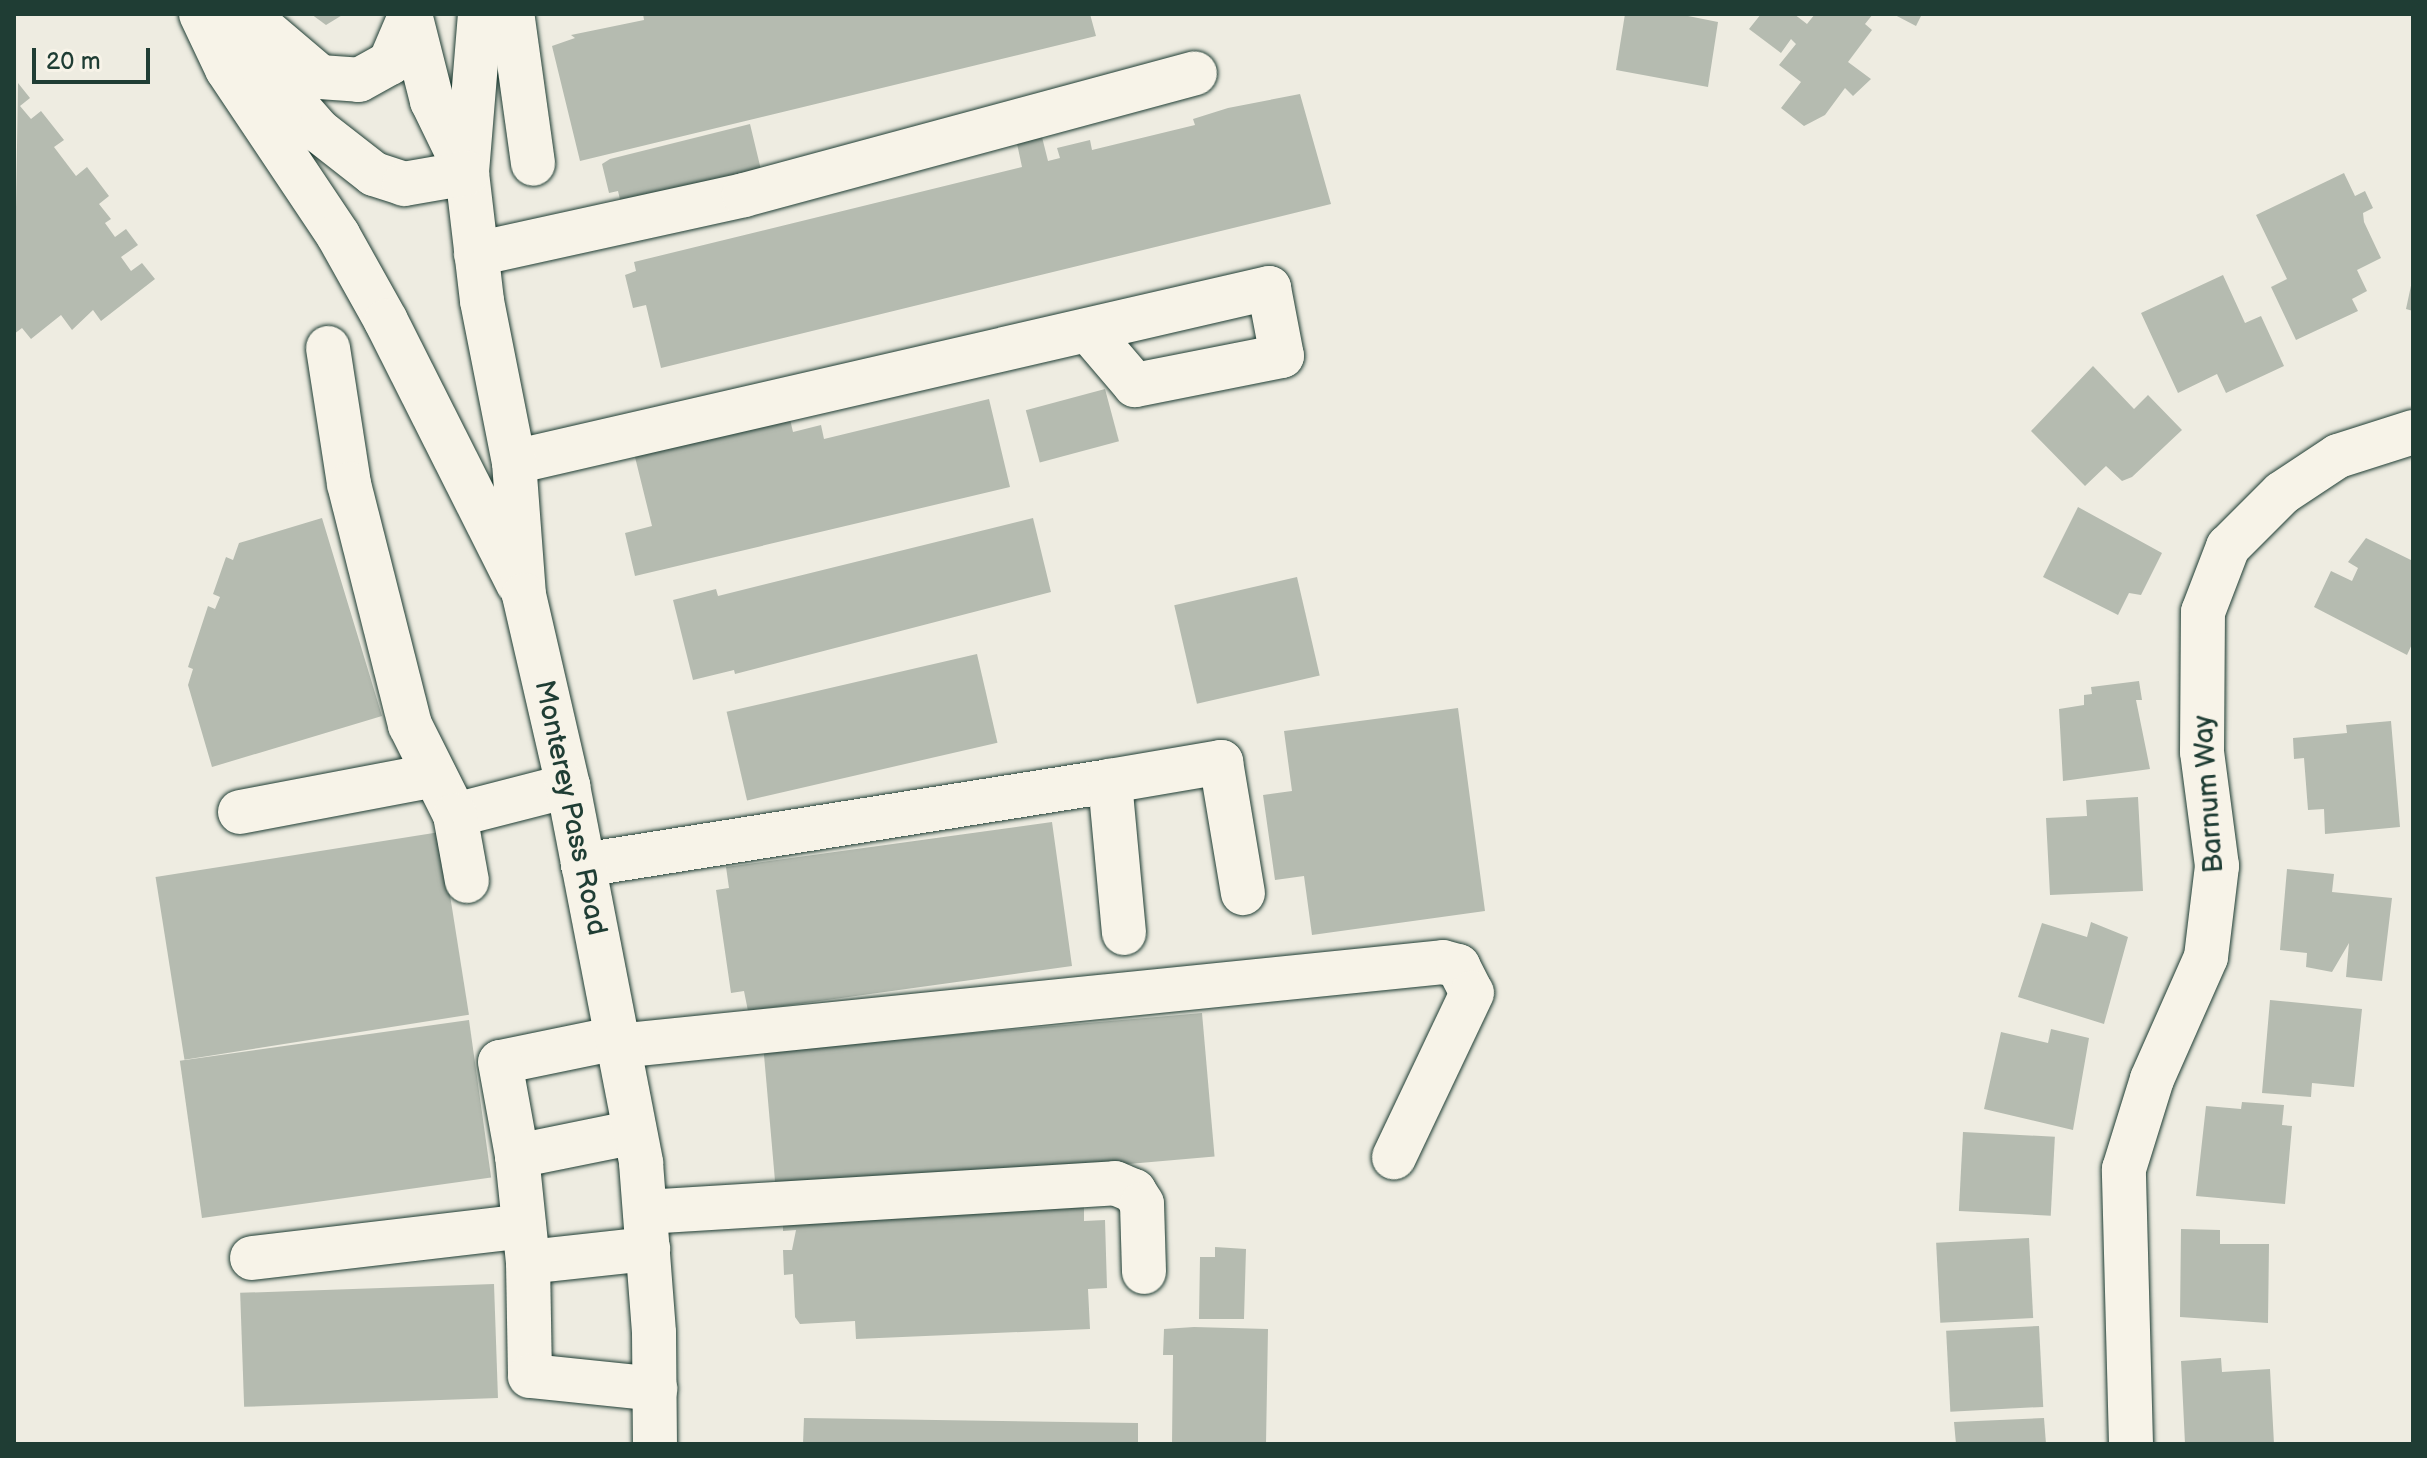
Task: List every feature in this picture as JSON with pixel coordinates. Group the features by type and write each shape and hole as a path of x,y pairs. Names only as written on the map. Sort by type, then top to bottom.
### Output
{"main road":[{"path":"201,14 227,69 338,235 386,321 478,513 524,595"},
{"path":"216,14 319,131 374,174 404,184 467,173"},
{"path":"246,14 320,77 359,80 390,63 410,15"},
{"name":"Monterey Pass Road","path":"410,15 432,101 467,173"},
{"path":"501,19 533,164"},
{"name":"Monterey Pass Road","path":"501,19 467,173 476,254 514,462 524,595 568,786 635,1132 646,1230 655,1444"},
{"path":"476,254 744,195 1195,73"},
{"path":"514,462 1088,330"},
{"path":"328,348 349,484 410,725 455,815 467,881"},
{"name":"Barnum Way","path":"2131,1444 2124,1169 2152,1079 2206,957 2217,866 2202,752 2203,612 2228,547 2282,493 2338,456 2413,432"},
{"path":"583,865 1221,762 1243,893"},
{"path":"240,812 435,775"},
{"path":"1110,781 1124,933"},
{"path":"455,815 568,786"},
{"path":"655,1389 530,1376 526,1244 517,1156 500,1062 618,1042 1443,962 1458,966 1472,993 1394,1157"},
{"path":"517,1156 635,1132"},
{"path":"252,1258 526,1244 1115,1183 1134,1191 1142,1204 1144,1272"}],"building":[{"path":"311,14 344,14 326,25"},
{"path":"643,14 1090,14 1096,36 580,161 552,46 575,38 571,35 644,20"},
{"path":"1625,14 1678,14 1718,22 1708,87 1616,70"},
{"path":"1761,14 1794,14 1807,24 1815,14 1873,14 1865,24 1872,30 1848,62 1871,79 1853,96 1845,88 1825,115 1804,126 1781,108 1801,82 1779,65 1796,44 1791,39 1781,53 1749,29"},
{"path":"1893,14 1922,14 1916,26"},
{"path":"18,83 30,98 20,106 31,119 41,111 64,140 54,147 76,176 87,167 109,196 99,204 111,219 105,223 115,237 126,229 138,245 121,257 131,271 142,263 155,279 101,321 93,310 72,330 61,315 31,339 22,328 14,334"},
{"path":"1300,94 1331,204 661,368 646,305 633,308 625,275 636,271 634,262 1022,167 1016,139 1041,133 1048,161 1060,158 1057,148 1090,140 1092,150 1195,125 1193,119 1228,108"},
{"path":"750,124 762,174 622,208 618,191 609,193 602,164 610,159"},
{"path":"2344,173 2355,196 2365,191 2373,208 2363,213 2364,222 2381,258 2357,270 2367,291 2352,299 2358,311 2296,340 2271,287 2287,279 2256,215"},
{"path":"2223,275 2245,323 2261,316 2284,366 2226,393 2217,374 2178,393 2141,313"},
{"path":"2413,282 2413,311 2406,309"},
{"path":"2093,366 2134,409 2148,395 2182,430 2132,477 2122,481 2106,466 2085,486 2031,431"},
{"path":"1105,389 1119,441 1040,462 1026,410"},
{"path":"989,399 1010,487 635,576 625,533 652,526 634,453 789,415 793,432 821,425 824,439"},
{"path":"2078,507 2162,553 2141,595 2129,593 2118,615 2043,577"},
{"path":"322,518 382,716 212,767 188,685 193,669 188,667 208,606 215,609 220,597 213,594 226,557 233,560 239,543"},
{"path":"1033,518 1051,592 735,674 734,670 693,680 673,600 716,589 718,596"},
{"path":"2366,538 2413,561 2413,642 2407,655 2314,607 2331,571 2352,581 2358,568 2348,562"},
{"path":"1297,577 1320,675 1197,704 1174,605"},
{"path":"977,654 997,743 747,800 727,712"},
{"path":"2139,681 2142,700 2136,700 2150,769 2063,781 2059,709 2084,705 2084,695 2092,694 2091,687"},
{"path":"1458,708 1485,911 1312,935 1304,876 1275,880 1263,795 1292,791 1284,731"},
{"path":"2391,721 2400,827 2325,834 2324,809 2308,810 2304,758 2294,759 2293,738 2347,733 2346,725"},
{"path":"2138,797 2143,891 2050,895 2046,818 2087,816 2086,800"},
{"path":"1052,822 1072,966 748,1011 744,991 731,993 716,890 729,888 726,867"},
{"path":"440,832 469,1015 184,1060 156,877"},
{"path":"2287,869 2334,874 2332,892 2392,898 2382,981 2346,977 2349,943 2332,972 2306,967 2307,953 2280,950"},
{"path":"2091,922 2128,937 2104,1024 2018,997 2042,923 2087,937"},
{"path":"2270,1000 2362,1009 2354,1087 2312,1083 2311,1097 2262,1093"},
{"path":"1202,1013 1215,1156 776,1195 764,1051"},
{"path":"469,1020 491,1177 202,1218 180,1061"},
{"path":"2051,1029 2089,1038 2073,1130 1984,1109 2001,1032 2048,1043"},
{"path":"2242,1102 2284,1105 2282,1125 2292,1126 2285,1204 2196,1196 2206,1106 2241,1109"},
{"path":"1963,1132 2055,1137 2051,1216 1959,1211"},
{"path":"1084,1203 1084,1221 1105,1220 1107,1288 1088,1289 1090,1329 856,1339 855,1321 800,1324 795,1317 793,1274 784,1275 783,1250 792,1250 796,1230 783,1231 783,1216"},
{"path":"2181,1229 2220,1230 2220,1244 2269,1244 2268,1323 2180,1317"},
{"path":"2029,1238 2033,1318 1940,1323 1936,1243"},
{"path":"1215,1247 1246,1249 1244,1319 1199,1319 1200,1257 1215,1257"},
{"path":"494,1284 498,1398 244,1407 240,1293"},
{"path":"2039,1326 2043,1407 1950,1412 1946,1331"},
{"path":"1164,1329 1268,1329 1266,1444 1172,1444 1173,1355 1163,1355"},
{"path":"2221,1358 2222,1372 2270,1369 2274,1444 2185,1444 2181,1361"},
{"path":"804,1418 1138,1423 1138,1444 803,1444"},
{"path":"2044,1418 2046,1444 1956,1444 1954,1422"}]}
